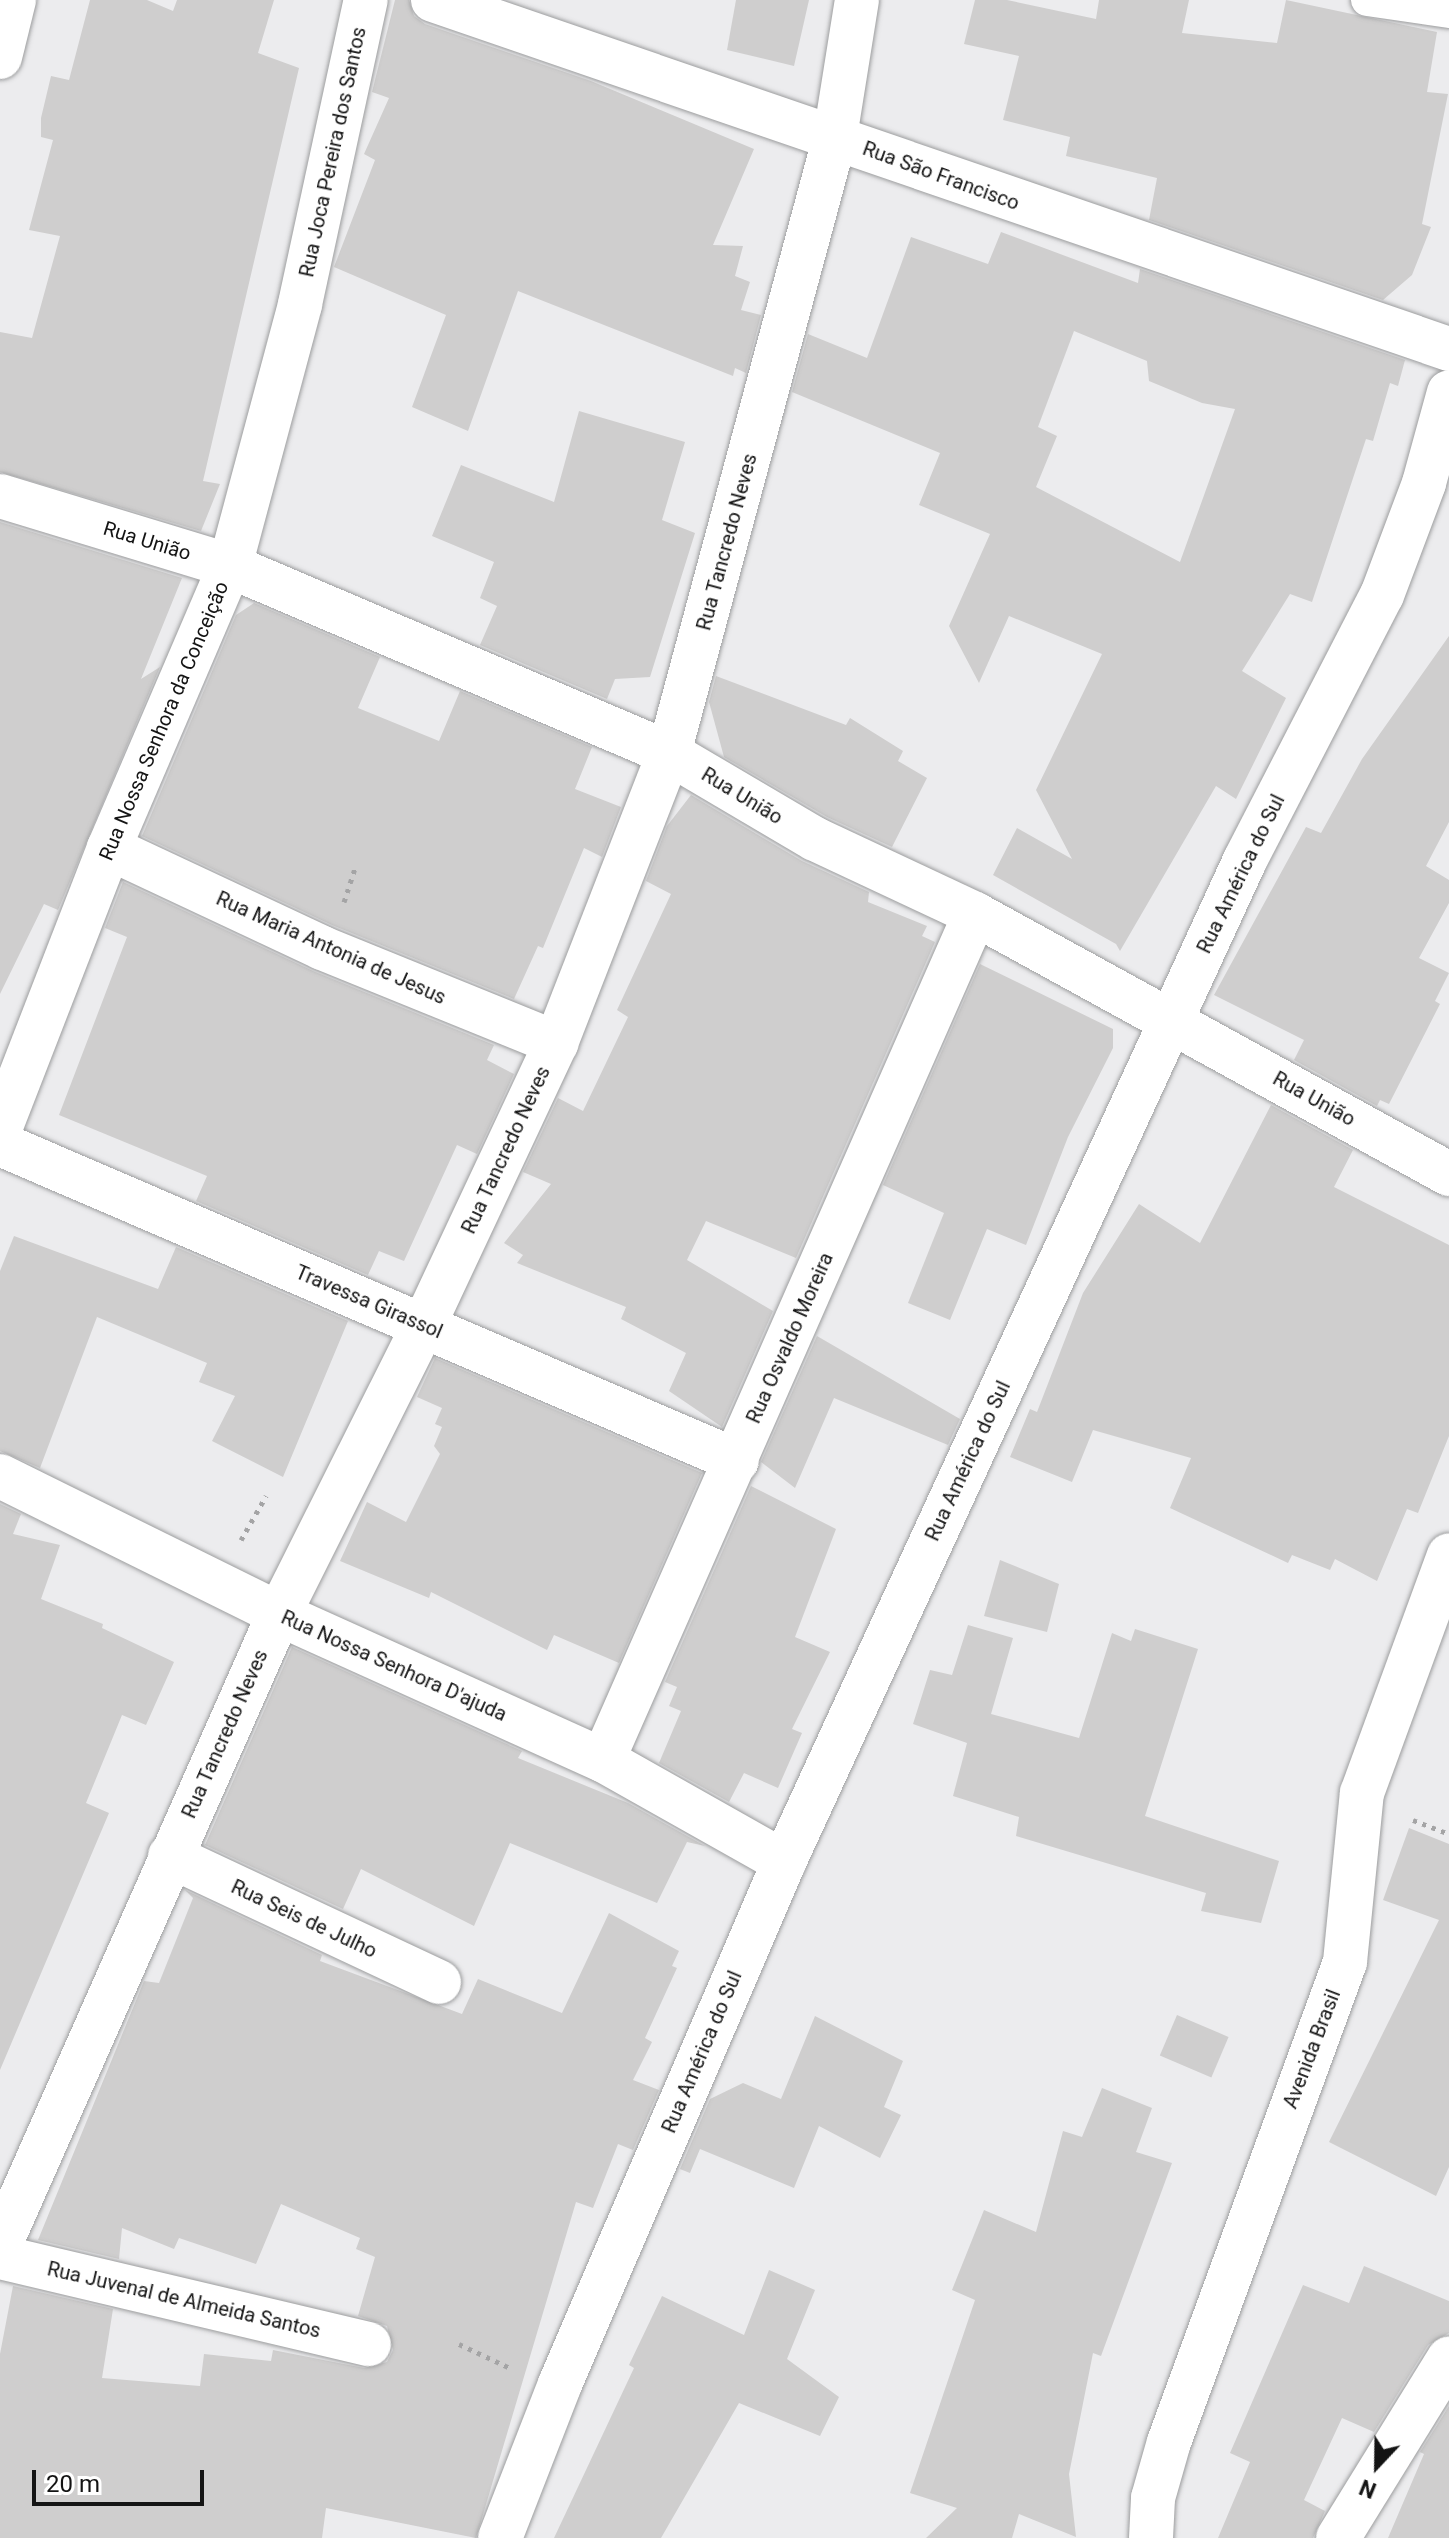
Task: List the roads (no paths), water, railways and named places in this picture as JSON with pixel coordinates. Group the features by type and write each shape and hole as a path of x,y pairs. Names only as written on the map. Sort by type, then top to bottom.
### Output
{"street":[{"path":"0,57 14,0"},
{"name":"Rua Joca Pereira dos Santos","path":"300,304 366,0"},
{"name":"Rua São Francisco","path":"433,0 1449,349"},
{"name":"Rua Tancredo Neves","path":"0,2245 279,1614 424,1325 556,1043 669,753 835,137 857,0"},
{"name":"Rua Nossa Senhora da Conceição","path":"0,1129 109,848 230,566 300,304"},
{"name":"Rua América do Sul","path":"500,2538 566,2370 784,1862 1245,860 1382,595 1424,483 1449,392"},
{"name":"Rua União","path":"0,496 230,566 669,753 815,839 975,914 1449,1174"},
{"name":"Rua Maria Antonia de Jesus","path":"109,848 322,948 556,1043"},
{"name":"Rua Osvaldo Moreira","path":"603,1760 975,914"},
{"name":"Travessa Girassol","path":"0,1144 737,1461"},
{"name":"Rua Nossa Senhora D'ajuda","path":"0,1476 279,1614 603,1760 784,1862"},
{"name":"Avenida Brasil","path":"1151,2538 1153,2498 1169,2442 1345,1962 1362,1793 1449,1555"},
{"name":"Rua Seis de Julho","path":"170,1856 439,1982"},
{"name":"Rua Juvenal de Almeida Santos","path":"0,2257 369,2344"},
{"path":"1338,2538 1449,2358"}],"lane":[{"path":"1367,0 1449,12"}]}
